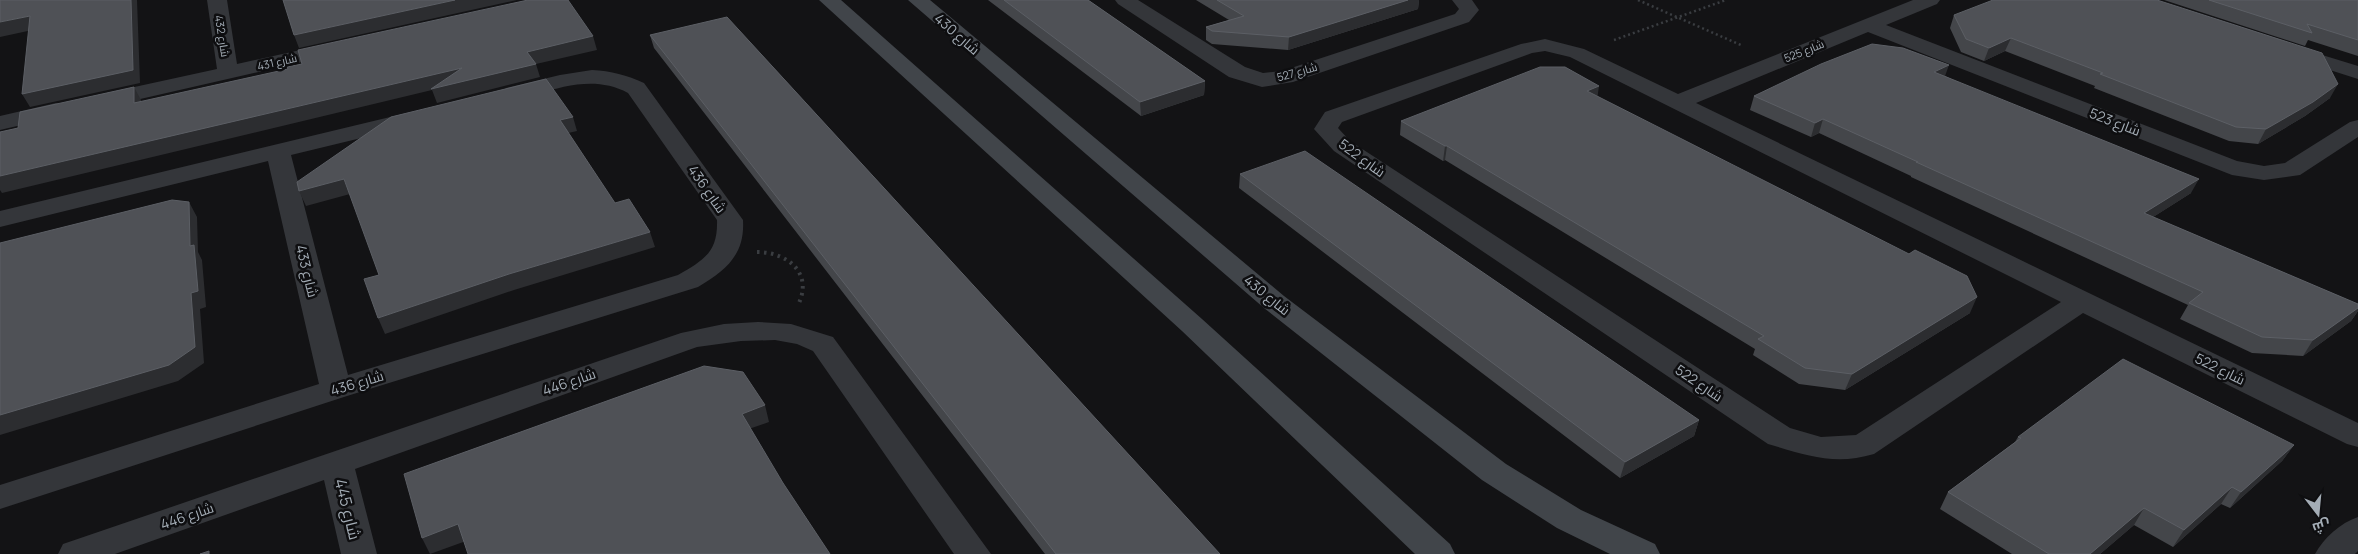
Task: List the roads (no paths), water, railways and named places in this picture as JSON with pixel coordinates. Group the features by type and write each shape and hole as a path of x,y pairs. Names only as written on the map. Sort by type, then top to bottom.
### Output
{"street":[{"name":"شارع 432","path":"217,0 228,72"},
{"path":"829,0 1192,325 1437,554"},
{"name":"شارع 430","path":"918,0 1274,302 1487,466 1569,519 1642,554"},
{"name":"شارع 527","path":"1125,0 1237,72 1262,80 1285,77 1462,18 1469,10 1462,0"},
{"name":"شارع 525","path":"1678,102 1930,0"},
{"name":"شارع 523","path":"1868,26 2232,168 2264,173 2291,170 2358,127"},
{"name":"شارع 431","path":"0,123 352,45"},
{"name":"شارع 522","path":"2082,301 1863,446 1821,448 1779,436 1342,146 1326,129 1333,117 1528,48 1545,45 1577,53 2358,436"},
{"path":"2276,46 2358,73"},
{"name":"شارع 436","path":"0,496 336,389 688,281 712,266 724,253 732,235 730,220 636,88 625,80 607,76 584,78 496,98"},
{"path":"0,219 430,114"},
{"name":"شارع 433","path":"278,152 336,389"},
{"name":"شارع 446","path":"76,554 691,340 739,331 777,332 806,336 823,344 973,554"},
{"name":"شارع 445","path":"336,464 359,554"},
{"path":"2333,554 2358,530"}]}
